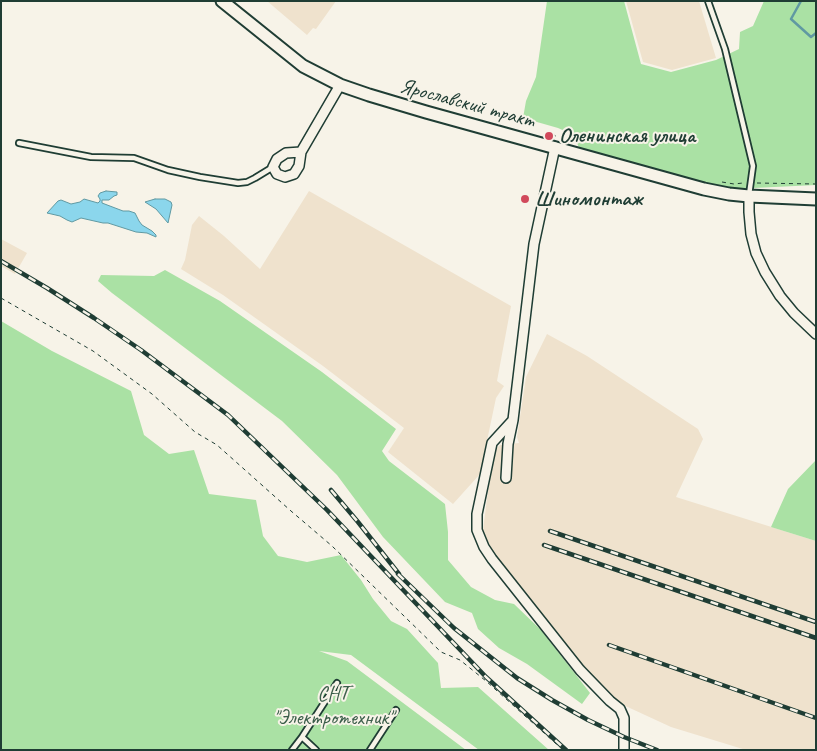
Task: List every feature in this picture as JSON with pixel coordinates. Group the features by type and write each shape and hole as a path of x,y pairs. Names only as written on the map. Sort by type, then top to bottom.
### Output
{"street":[{"name":"Ярославский тракт","path":"222,1 295,61 340,85 391,102 558,143 704,189 749,196 816,199"},
{"path":"301,152 286,153 276,159 274,167 277,174 284,177 294,174 299,166 301,152 340,85"},
{"path":"506,478 508,444 513,420 534,244 558,143"},
{"path":"749,196 752,234 756,253 765,272 780,296 816,334"},
{"path":"513,420 492,443 477,514 477,530 484,547 492,559 574,662 620,710 624,718 624,750"}],"lane":[{"path":"708,1 725,49 753,166 749,196"},
{"path":"19,143 91,157 134,158 176,172 238,183 247,182 274,167"},
{"path":"292,750 337,684"},
{"path":"370,750 396,710"},
{"path":"302,737 316,750"}],"path":[{"path":"542,134 554,135 558,143"},
{"path":"718,181 734,184 816,184"},
{"path":"1,298 92,351 152,394 195,432 217,444 332,546 441,652 460,660 486,680 563,750"}],"shaded area":[{"path":"267,1 336,1 316,29 313,28 307,35"},
{"path":"626,1 699,1 716,58 672,70 643,62"},
{"path":"309,191 511,306 497,381 504,386 496,398 480,474 453,504 388,452 404,428 323,366 223,295 181,269 185,260 192,225 199,216 260,269"},
{"path":"1,239 27,253 15,274 1,266"},
{"path":"547,334 587,356 698,429 703,439 676,497 816,541 816,750 746,750 671,727 619,703 583,668 493,553 483,530 493,452 500,445 519,443 517,437 526,377"}],"green space":[{"path":"547,1 624,1 641,64 671,72 716,60 739,49 740,32 753,26 764,1 816,1 816,185 733,189 705,183 579,148 574,135 558,128 523,118 526,101 536,77"},
{"path":"165,270 220,301 322,372 396,429 382,451 389,461 445,504 448,560 471,587 495,600 514,604 541,630 590,693 582,704 527,664 499,648 478,629 472,613 445,602 383,537 337,475 282,421 98,281 101,275 154,276"},
{"name":"СНТ \"Электротехник\"","path":"1,321 52,351 131,391 144,435 169,454 194,450 209,494 256,500 263,536 278,556 307,562 341,555 391,621 407,629 438,663 441,688 478,687 549,750 479,750 351,655 319,651 347,661 466,750 1,750"},
{"path":"816,460 816,541 771,527 788,489"}],"water":[{"path":"106,191 117,192 117,195 109,200 102,200 102,203 123,211 135,213 142,225 152,231 156,237 108,223 81,218 72,222 60,216 47,213 61,200 71,204 84,199 98,203 100,201 98,196 100,193"},
{"path":"165,199 171,202 168,223 156,209 145,202"}],"waterway":[{"path":"801,1 791,19 811,37 816,33"}],"railway":[{"path":"1,261 94,318 141,350 228,415 327,510 486,677 566,750"},
{"path":"331,490 399,574"},
{"path":"550,531 816,622"},
{"path":"544,545 816,638"},
{"path":"398,574 454,628 517,678 588,720 657,750"},
{"path":"609,645 816,718"}],"place":[{"name":"Оленинская улица","path":"549,136"},
{"name":"Шиномонтаж","path":"525,199"}]}
